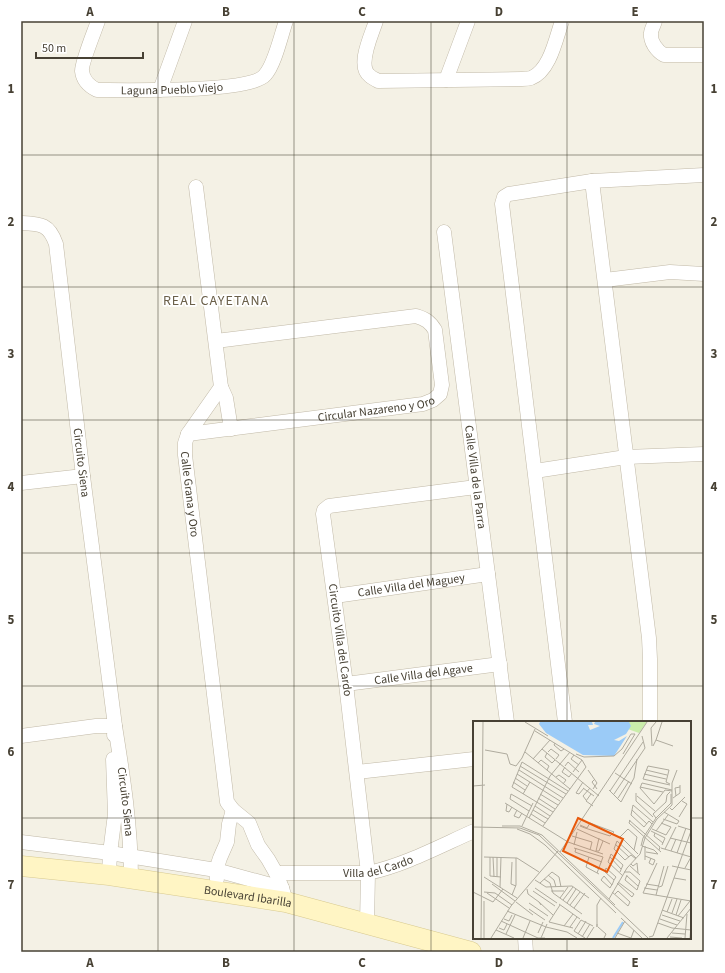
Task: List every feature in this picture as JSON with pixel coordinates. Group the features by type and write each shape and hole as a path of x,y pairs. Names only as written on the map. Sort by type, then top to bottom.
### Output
{"street":[{"name":"Laguna Pueblo Viejo","path":"98,21 82,69 84,78 89,86 97,90 160,90 238,86 255,82 265,76 270,68 286,21"},
{"path":"160,90 185,21"},
{"path":"376,21 363,60 364,68 369,76 378,81 522,79 532,77 541,71 548,62 562,21"},
{"path":"446,80 468,21"},
{"path":"656,21 651,34 653,44 659,52 664,55 704,55"},
{"path":"565,721 502,204 504,197 509,194 592,181 704,175"},
{"path":"592,181 649,638 650,721"},
{"path":"196,187 221,387 226,398 231,429"},
{"name":"Circuito Siena","path":"21,223 43,225 53,235 56,244 83,476 115,726 122,764 131,856 131,878"},
{"name":"Calle Villa de la Parra","path":"444,232 507,721"},
{"path":"605,280 670,272 704,274"},
{"name":"Circular Nazareno y Oro","path":"188,434 423,404 433,400 440,394 442,385 435,330 431,323 425,318 416,316 216,341"},
{"name":"Calle Grana y Oro","path":"221,387 188,434 185,443 185,455 228,802 233,810"},
{"path":"535,471 626,457 704,454"},
{"path":"21,484 83,476"},
{"name":"Circuito Villa del Cardo","path":"367,924 368,873 335,596 323,514 324,510 329,506 476,487"},
{"name":"Calle Villa del Maguey","path":"335,596 488,574"},
{"name":"Calle Villa del Agave","path":"346,684 500,664"},
{"path":"21,736 96,726 115,726"},
{"name":"Circuito Siena","path":"109,875 115,814 112,756 115,726"},
{"path":"357,772 473,760"},
{"path":"218,892 216,870 227,842 229,824 233,810 249,823 258,845 276,873 284,895"},
{"name":"Villa del Cardo","path":"276,873 368,873 382,870 410,859 473,831"},
{"path":"21,842 131,856 216,870 284,895"},
{"name":"Boulevard Ibarilla","path":"21,866 109,875 218,892 284,895 367,924 470,952"},
{"path":"525,939 526,952"}],"district":[{"name":"REAL CAYETANA","path":"216,301"}]}
